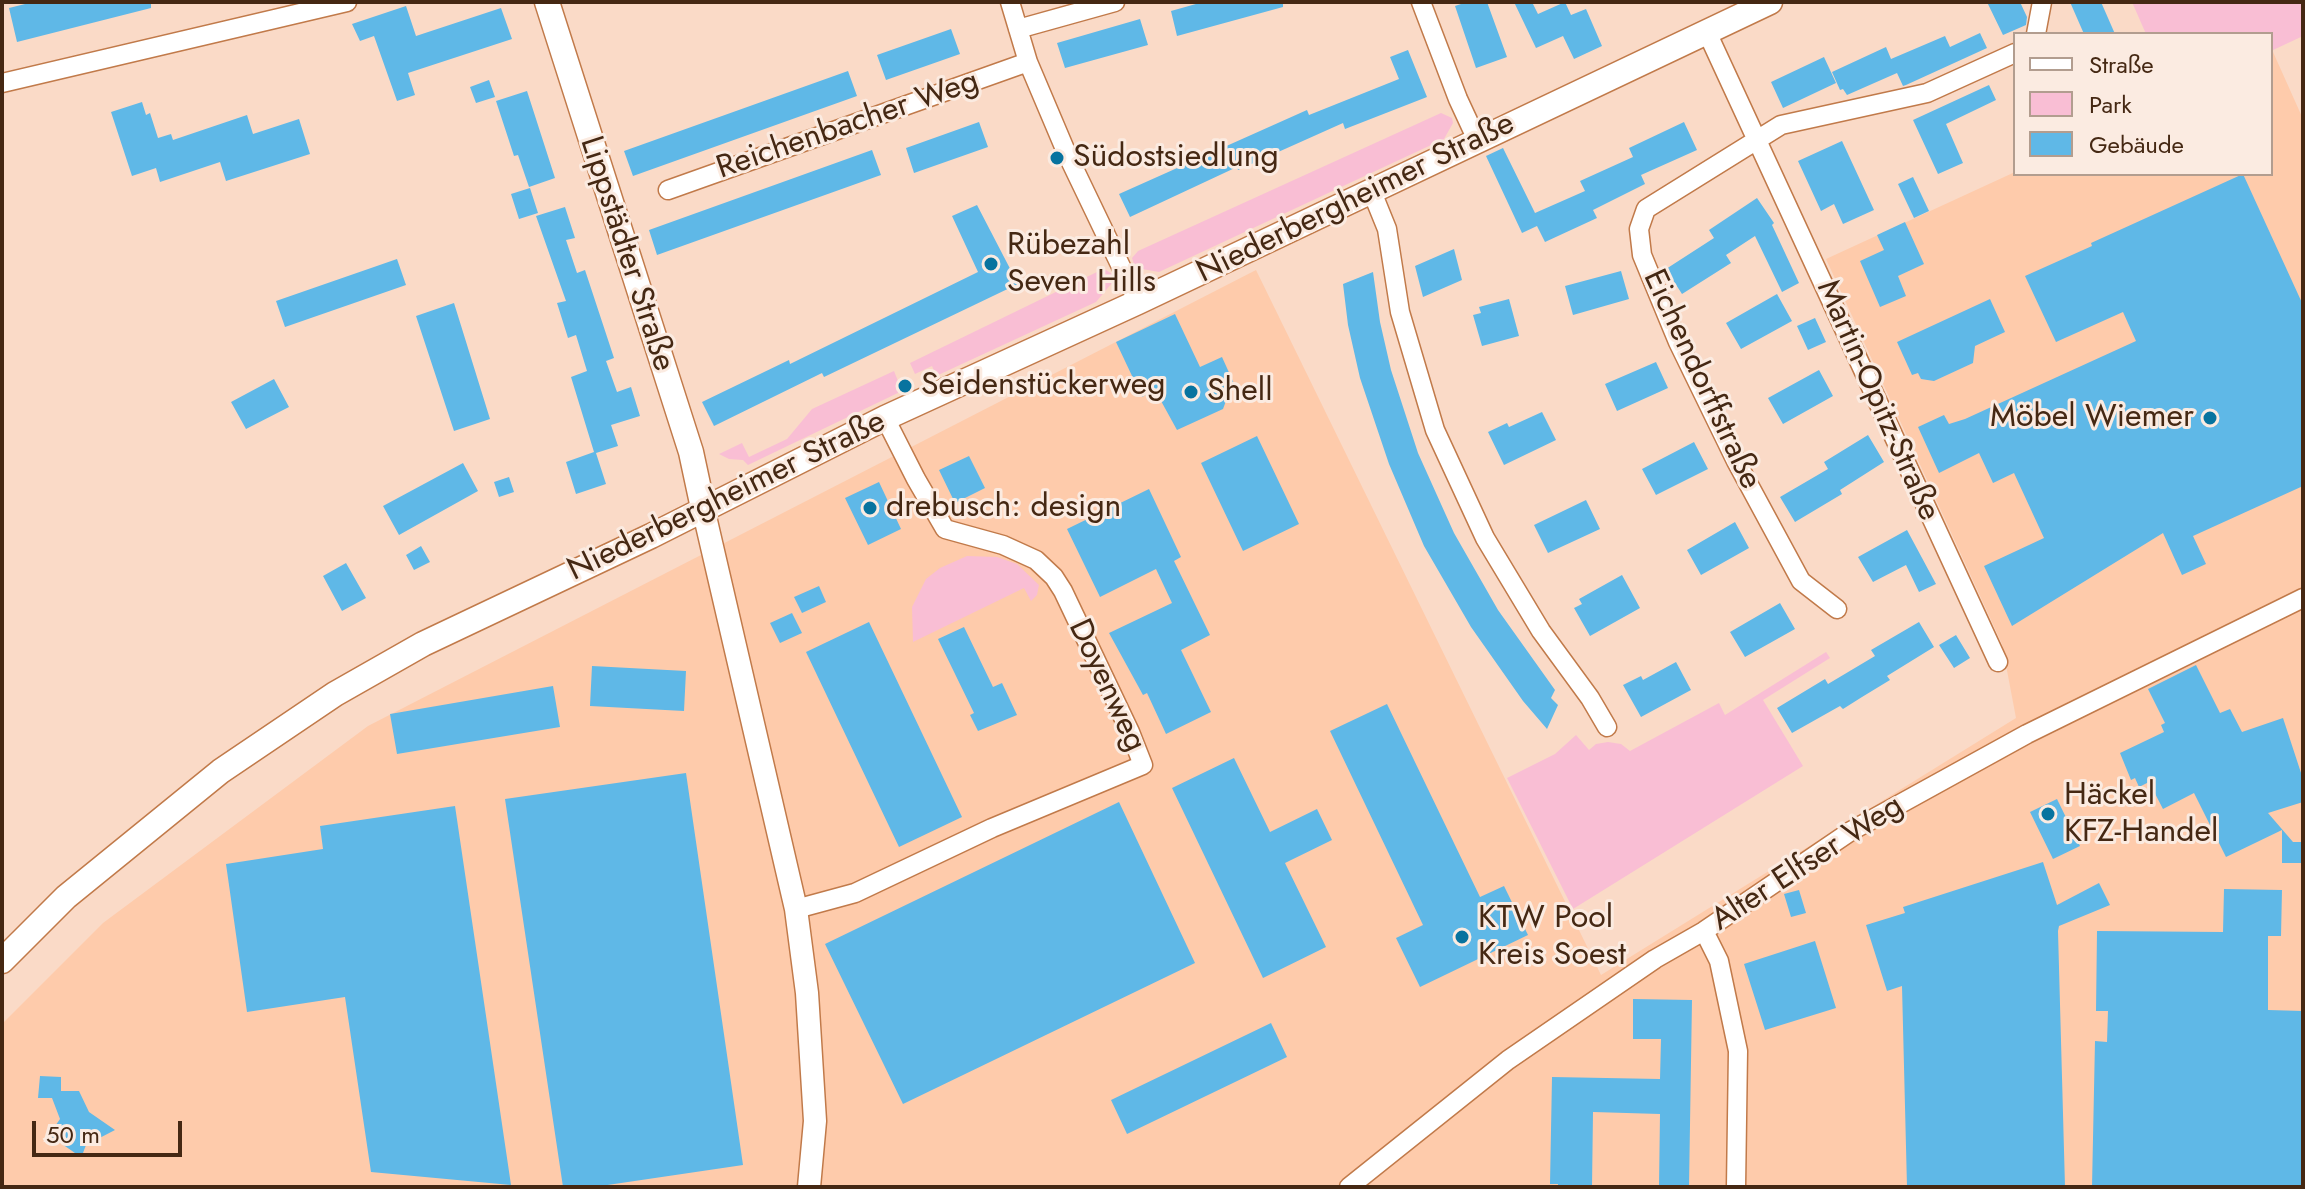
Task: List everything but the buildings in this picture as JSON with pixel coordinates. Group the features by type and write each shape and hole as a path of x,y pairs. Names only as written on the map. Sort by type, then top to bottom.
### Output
{"main road":[{"name":"Lippstädter Straße","path":"547,2 691,452 703,508"},
{"name":"Niederbergheimer Straße","path":"2,961 66,897 221,771 335,694 423,644 651,536 885,418 1138,302 1770,2"}],"street":[{"path":"2,83 347,2"},
{"path":"1010,2 1028,62 1067,154 1138,302"},
{"path":"1018,29 1115,2"},
{"path":"1421,2 1477,140"},
{"path":"2036,32 2042,2"},
{"name":"Martin-Opitz-Straße","path":"1706,30 1998,662"},
{"path":"1758,140 1781,125 1927,93 2013,54"},
{"name":"Reichenbacher Weg","path":"668,190 1028,62"},
{"name":"Eichendorffstraße","path":"1758,140 1646,209 1639,229 1642,255 1684,355 1736,461 1801,581 1837,609"},
{"path":"1372,192 1387,229 1400,312 1435,430 1485,538 1541,631 1590,698 1607,727"},
{"name":"Doyenweg","path":"796,909 855,893 992,828 1143,765 1054,577 1036,560 1003,545 945,529 885,418"},
{"path":"703,508 796,909 807,993 815,1121 809,1187"},
{"name":"Alter Elfser Weg","path":"1349,1187 1508,1060 1851,831 2027,734 2303,598"},
{"path":"1704,931 1719,961 1738,1051 1736,1187"}],"shaded area":[{"path":"2273,52 2303,119 2303,1187 2,1187 2,1024 103,923 368,726 1256,270 1601,975 2016,718 2002,644 1826,259 2013,173 2013,176 2273,176"}],"green space":[{"path":"2132,2 2303,2 2303,36 2273,50 2273,32 2145,32"},
{"path":"1441,113 1452,118 1453,123 1444,139 1159,272 1134,264 1132,258 1138,251"},
{"path":"1106,270 1112,274 1112,283 1096,302 936,376 932,366 915,374 910,363"},
{"path":"894,371 902,391 748,465 743,460 729,459 719,454 742,443 749,457 787,439 812,409"},
{"path":"967,556 997,557 1017,564 1039,585 1037,595 1031,601 1024,588 913,642 912,607 926,579 940,568"},
{"path":"1826,652 1830,658 1763,700 1803,766 1573,909 1507,778 1555,754 1576,735 1589,750 1596,744 1608,742 1621,744 1630,751 1719,703 1725,715"}],"place":[{"name":"Südostsiedlung","path":"1057,158"},
{"name":"Rübezahl Seven Hills","path":"991,264"},
{"name":"Seidenstückerweg","path":"905,386"},
{"name":"Shell","path":"1191,392"},
{"name":"Möbel Wiemer","path":"2210,418"},
{"name":"drebusch: design","path":"870,508"},
{"name":"Häckel KFZ-Handel","path":"2048,814"},
{"name":"KTW Pool Kreis Soest","path":"1462,937"}]}
